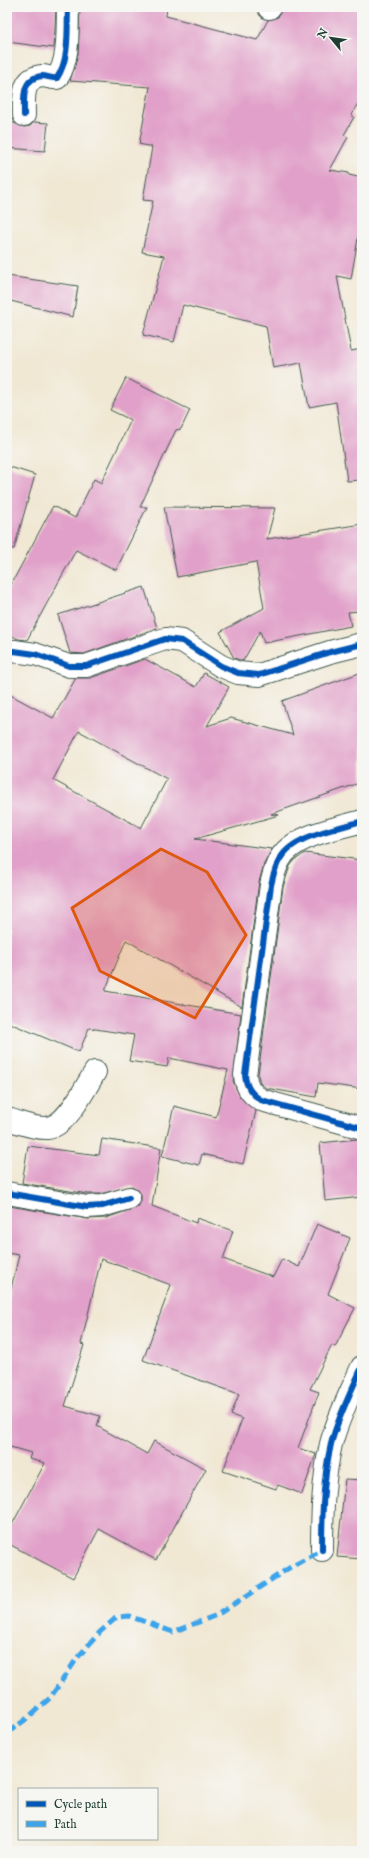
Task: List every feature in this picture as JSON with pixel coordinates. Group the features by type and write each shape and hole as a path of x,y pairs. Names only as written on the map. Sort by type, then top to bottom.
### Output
{"street":[{"path":"24,115 24,92 26,84 31,79 42,76 53,79 57,78 61,73 64,63 68,7"},
{"path":"7,653 14,651 35,654 69,666 86,666 165,639 182,641 226,668 238,672 259,675 330,652 362,644"},
{"path":"362,821 294,843 280,858 271,885 245,1083 249,1090 261,1100 362,1128"},
{"path":"7,1119 41,1128 54,1126 66,1117 95,1072"},
{"path":"7,1193 87,1207 102,1206 129,1198"},
{"path":"322,1550 322,1506 325,1473 338,1421 362,1367"}],"highlighted area":[{"path":"161,849 207,872 246,935 195,1018 100,971 72,908"}],"building":[{"path":"7,7 56,7 54,48 7,42"},
{"path":"80,7 167,7 166,16 257,40 268,20 278,17 282,7 362,7 362,97 351,115 354,117 344,135 348,137 330,170 349,173 349,175 362,178 362,215 351,279 337,276 351,351 362,349 362,480 347,481 336,402 309,407 301,363 273,368 266,326 183,305 174,342 143,335 164,256 142,252 153,201 143,200 152,147 139,144 150,87 70,81 78,54"},
{"path":"7,122 24,127 30,126 34,122 48,123 45,151 7,148"},
{"path":"7,276 78,286 73,317 7,300"},
{"path":"126,378 190,410 181,429 176,430 140,507 147,507 116,570 76,550 27,640 18,639 7,633 7,592 53,506 75,518 94,479 101,483 131,420 110,410"},
{"path":"7,466 35,475 14,549 7,549"},
{"path":"164,507 275,508 267,539 362,524 362,611 348,612 351,626 264,643 260,631 243,661 234,658 220,632 264,608 256,562 177,577"},
{"path":"144,587 157,628 84,654 70,653 58,615"},
{"path":"145,659 196,687 204,673 229,687 207,726 231,718 293,735 282,701 362,672 362,782 271,814 279,815 195,839 272,849 264,864 259,882 242,1007 126,940 105,991 241,1014 233,1081 240,1097 256,1111 243,1164 202,1154 199,1165 162,1156 174,1106 216,1117 228,1070 169,1058 167,1067 129,1061 134,1035 89,1028 79,1052 7,1022 7,693 53,718 76,678 90,678","holes":["79,731 167,779 141,828 53,780"]},
{"path":"305,853 362,860 362,1089 318,1083 316,1097 266,1088 260,1083 258,1075 283,887 290,866 295,860"},
{"path":"102,1139 161,1148 152,1206 196,1223 197,1218 233,1231 223,1259 273,1277 282,1259 299,1267 317,1224 350,1238 328,1294 355,1308 335,1347 332,1345 310,1389 319,1392 298,1448 316,1454 302,1494 278,1485 276,1489 223,1471 242,1419 231,1415 239,1394 143,1360 171,1285 101,1259 81,1344 84,1345 65,1406 100,1416 97,1426 147,1454 154,1441 206,1469 156,1560 99,1529 73,1578 7,1543 7,1534 45,1463 29,1459 31,1453 7,1446 7,1305 19,1255 7,1253 7,1217 9,1206 88,1219 106,1218 138,1207 141,1201 141,1194 132,1186 100,1194 88,1194 22,1183 28,1146 99,1155"},
{"path":"357,1139 362,1140 362,1197 325,1201 320,1143"},
{"path":"345,1479 362,1480 362,1559 337,1557"}],"marked path":[{"path":"7,1733 25,1720 50,1698 78,1657 100,1632 117,1617 129,1616 173,1632 217,1615 289,1568 322,1550"}],"cycle path":[{"path":"24,115 25,90 30,81 42,76 57,78 61,70 66,53 68,7"},
{"path":"7,653 14,651 35,654 69,666 86,666 165,639 182,641 221,666 238,673 259,675 330,652 362,644"},
{"path":"362,821 316,834 295,844 286,851 277,865 271,885 245,1075 250,1090 261,1100 362,1128"},
{"path":"7,1193 87,1207 102,1206 129,1198"},
{"path":"322,1550 322,1523 326,1470 331,1444 341,1414 362,1367"}]}
